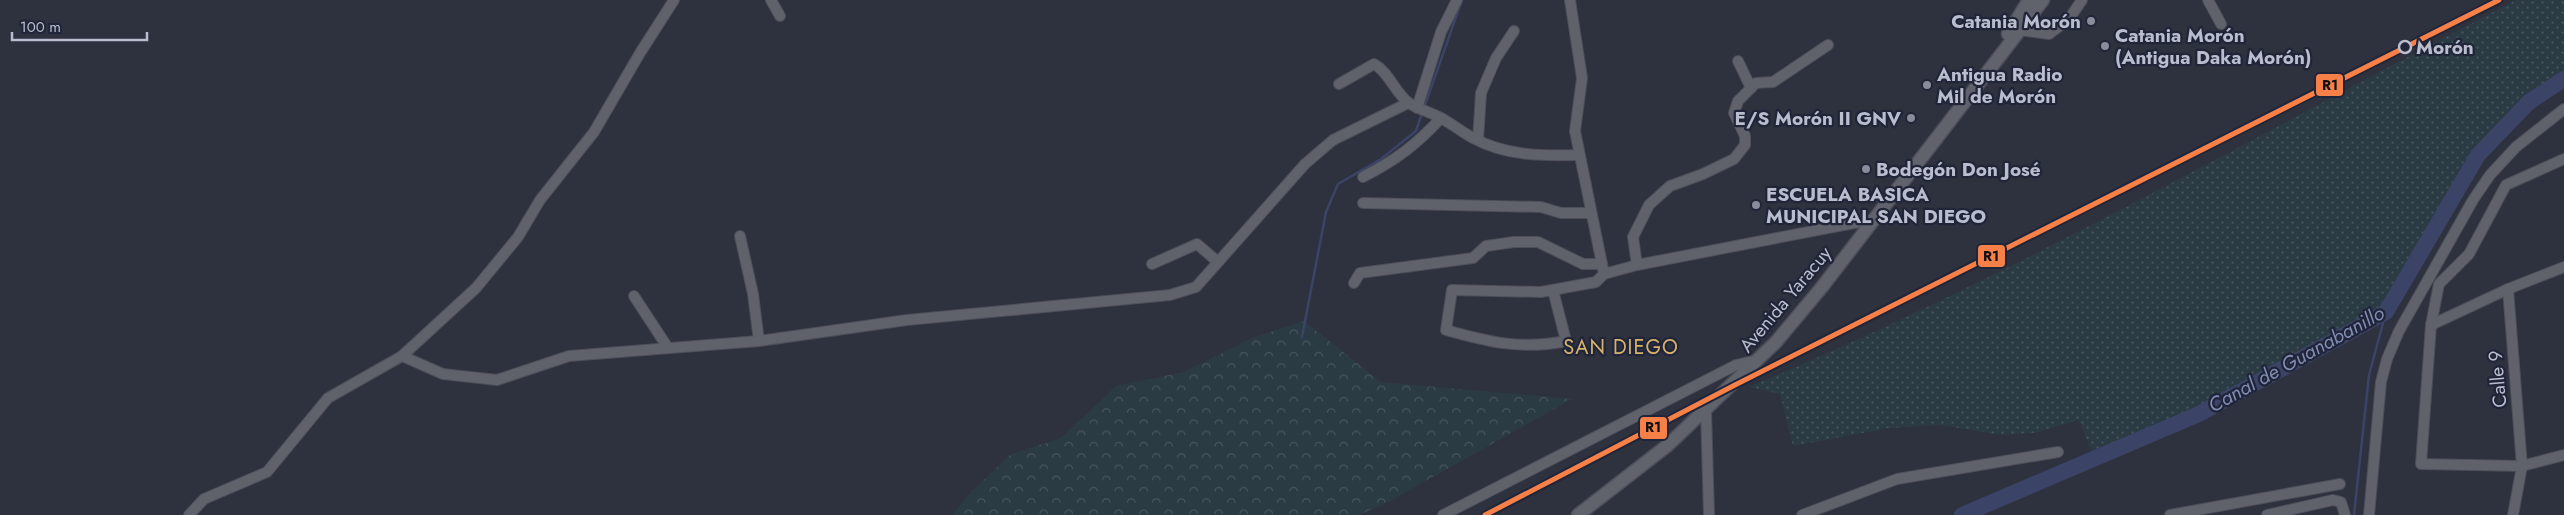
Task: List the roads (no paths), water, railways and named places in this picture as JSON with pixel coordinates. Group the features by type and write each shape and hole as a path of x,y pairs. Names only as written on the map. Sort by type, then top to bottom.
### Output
{"main road":[{"path":"1972,91 2029,0"},
{"path":"1972,91 2043,0"},
{"name":"Avenida Yaracuy","path":"1578,515 1668,445 1733,386 1758,360 1822,287 1972,91"}],"street":[{"path":"189,515 204,499 267,472 328,398 402,356 476,288 518,237 540,200 594,132 640,53 674,0"},
{"path":"770,0 780,16"},
{"path":"402,356 443,374 497,380 569,356 759,341 907,320 1170,295 1196,287 1281,190 1333,140 1415,107 1441,32 1457,0"},
{"path":"1553,290 1566,341 1547,345 1492,343 1446,330 1452,290 1541,292 1596,282 1603,269 1574,131 1582,78 1570,0"},
{"path":"2020,30 2049,34 2069,19 2082,0"},
{"path":"2208,0 2221,24"},
{"path":"1478,140 1481,93 1496,58 1514,31"},
{"path":"1637,265 1633,237 1649,205 1670,186 1703,174 1734,159 1745,145 1745,136 1734,113 1738,101 1756,83 1773,82 1828,45"},
{"path":"1738,61 1751,88"},
{"path":"1339,84 1374,64 1381,67 1393,87 1415,107 1438,116 1478,140 1505,151 1544,156 1578,155"},
{"path":"2368,515 2381,382 2387,359 2399,331 2473,200 2490,175 2516,147 2564,109"},
{"path":"1363,177 1386,165 1417,144 1438,116"},
{"path":"2564,159 2503,188 2470,254 2438,284 2432,326 2421,464 2522,466 2564,455"},
{"path":"1362,203 1542,207 1561,213 1590,213"},
{"path":"1354,283 1360,273 1473,258 1486,246 1514,242 1538,242 1583,264 1603,269 1637,265 1875,219"},
{"path":"740,236 753,294 759,341"},
{"path":"1152,264 1190,245 1197,244 1218,262"},
{"path":"2432,326 2508,289 2563,270"},
{"name":"Calle 9","path":"2508,289 2522,466 2513,515"},
{"path":"634,296 668,348"},
{"path":"1443,515 1736,365 1758,360"},
{"path":"1706,410 1709,515"},
{"path":"1802,515 1897,479 2058,452"},
{"path":"2170,515 2340,484"},
{"path":"2267,515 2290,512 2338,500 2343,506 2345,515"}],"waterway":[{"path":"1424,108 1462,0"},
{"name":"Canal de Guanabanillo","path":"1962,515 2199,414 2386,312 2478,155 2529,102 2564,79"},
{"path":"1302,337 1326,212 1338,184 1381,159 1416,131 1422,113"},
{"path":"2354,515 2369,375 2386,312"}],"place":[{"name":"Catania Morón","path":"2091,21"},
{"name":"Catania Morón (Antigua Daka Morón)","path":"2105,46"},
{"name":"Morón","path":"2405,47"},
{"name":"Antigua Radio Mil de Morón","path":"1927,85"},
{"name":"E/S Morón II GNV","path":"1911,118"},
{"name":"Bodegón Don José","path":"1866,169"},
{"name":"ESCUELA BASICA MUNICIPAL SAN DIEGO","path":"1756,205"}],"district":[{"name":"SAN DIEGO","path":"1621,347"}]}
